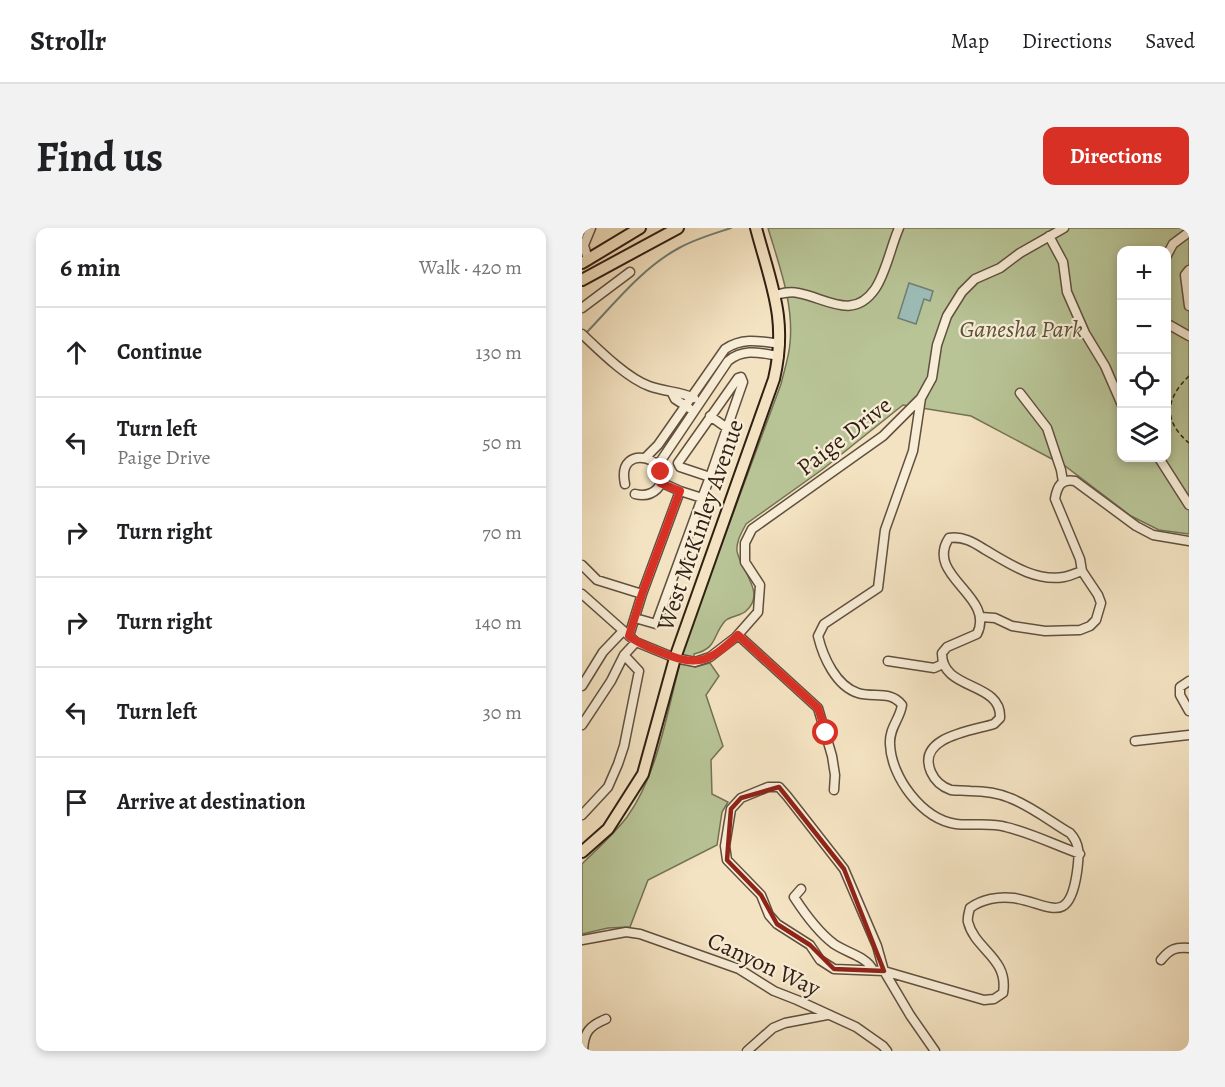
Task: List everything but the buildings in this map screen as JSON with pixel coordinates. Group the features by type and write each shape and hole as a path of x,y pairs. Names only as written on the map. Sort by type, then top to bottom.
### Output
{"main road":[{"path":"585,262 640,228"},
{"path":"582,280 678,228"},
{"name":"West McKinley Avenue","path":"582,852 608,829 643,774 675,658 774,379 780,344 779,315 756,228"}],"street":[{"path":"585,262 584,245 591,228"},
{"path":"775,295 797,292 846,307 859,304 867,299 876,288 899,228"},
{"name":"Paige Drive","path":"675,658 695,662 710,657 738,635 758,612 760,585 745,562 745,543 752,529 883,436 921,398 932,378 937,345 947,316 962,292 975,279 1000,268 1020,253 1064,228"},
{"path":"1171,248 1173,244 1189,232"},
{"path":"1049,236 1063,262 1068,292 1085,333 1105,366 1117,394"},
{"path":"1189,270 1185,275 1189,306"},
{"path":"582,308 630,272"},
{"path":"1171,325 1189,336"},
{"path":"582,334 640,382 672,393 677,391 700,400"},
{"path":"645,458 658,445 719,355 731,345 745,341 780,344"},
{"path":"658,465 725,364 733,357 747,352 779,356"},
{"path":"635,618 656,624 710,477 743,382 741,377 710,416 678,463 680,467 710,477"},
{"path":"672,393 675,399 693,411"},
{"path":"1020,393 1047,428 1061,470 1062,482"},
{"path":"921,398 913,451 885,530 878,588 824,624 818,636 821,652 838,678 849,689 859,694 890,696 902,705 901,713 891,728 889,742 891,757 909,792 925,809 942,820 955,824 1004,826 1080,854"},
{"path":"710,416 727,428"},
{"path":"625,484 624,471 627,465 637,458 650,458 658,465 661,472 660,483 656,490 645,495 635,494"},
{"path":"1162,462 1189,505"},
{"path":"981,617 994,618 1012,626 1029,629 1069,631 1090,626 1096,620 1101,603 1082,571 1080,559 1055,499 1057,489 1062,482 1068,479 1075,481 1153,535 1189,541"},
{"path":"660,483 702,498"},
{"path":"582,725 611,681 624,655 642,594 680,491"},
{"path":"935,1051 884,971 877,946 844,869 788,796 779,787 768,788 741,798 731,808 725,846 728,860 760,895 769,915 777,924 810,945 820,960 834,969 884,971 984,1000 994,999 1003,993 1005,981 1002,971 974,933 968,921 970,908 979,902 1013,898 1049,909 1060,907 1069,900 1074,890 1080,854 1077,841 1070,833 1014,799 986,792 953,790 934,779 929,756 934,746 942,739 994,724 1000,718 997,701 987,693 956,678 943,664 942,653 947,647 977,634 981,625 981,617 977,606 957,582 944,559 943,547 949,538 958,537 968,540 1027,573 1044,577 1064,577 1082,571"},
{"path":"582,565 597,580 642,594"},
{"path":"582,595 629,636 675,658"},
{"path":"738,635 818,708 832,756 835,775 834,790"},
{"path":"582,686 603,652 629,636"},
{"path":"582,815 608,787 624,746 639,671 624,655"},
{"path":"888,661 934,668 943,664"},
{"path":"1189,681 1180,687 1180,694 1189,711"},
{"path":"1136,741 1189,735"},
{"path":"801,890 794,897 822,933 836,946 870,963 873,970"},
{"name":"Canyon Way","path":"582,940 626,932 640,934 739,969 774,992 856,1027 887,1051"},
{"path":"1161,960 1174,947 1189,948"},
{"path":"747,1051 773,1028 785,1023 827,1015"},
{"path":"583,1051 587,1032 592,1025 606,1019"}],"path":[{"path":"1189,376 1176,388 1169,408 1172,423 1189,443"}],"highlighted area":[{"path":"779,787 844,869 884,971 834,969 810,945 777,924 761,895 727,860 731,809 741,798"}],"green space":[{"name":"Ganesha Park","path":"768,228 1189,228 1189,534 1159,530 1131,516 1065,466 971,416 903,405 823,469 746,524 738,540 737,551 753,589 752,604 744,613 725,621 711,645 694,654 695,667 710,663 719,676 706,695 723,746 711,760 712,794 728,802 722,812 717,845 648,880 630,927 608,928 582,934 582,864 627,817 649,776 664,729 688,635 781,384 788,359 791,328 785,285"}],"water":[{"path":"909,283 933,291 930,301 924,299 916,324 898,318"}],"waterway":[{"path":"586,333 630,287 666,256 691,242 731,228"}],"route":[{"path":"661,472 660,483 680,491 629,636 636,642 675,658 695,662 710,657 738,635 818,708 826,733"}]}
